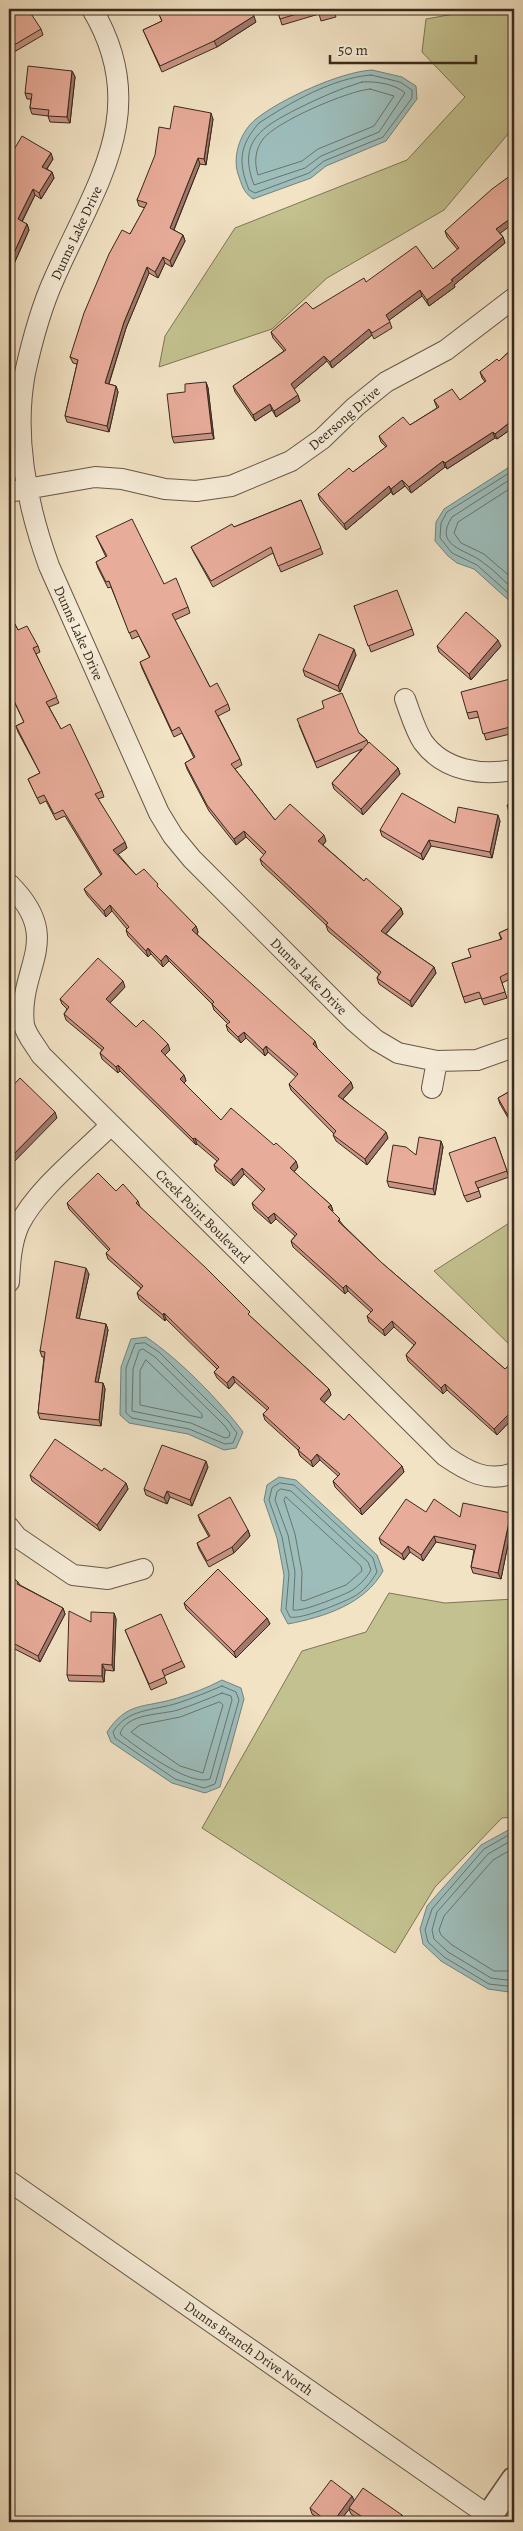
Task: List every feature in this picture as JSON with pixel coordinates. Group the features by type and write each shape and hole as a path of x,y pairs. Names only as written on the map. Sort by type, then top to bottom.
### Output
{"street":[{"name":"Dunns Lake Drive","path":"94,9 109,40 116,72 118,120 110,156 102,178 43,307 25,373 20,418 22,455 19,491 49,566 159,813 173,836 192,859 354,1021 376,1040 398,1053 437,1061 477,1060 514,1047"},
{"name":"Deersong Drive","path":"19,491 95,477 122,479 165,489 196,491 230,486 291,461 322,440 355,407 386,382 446,350 514,298"},
{"path":"405,699 423,742 442,759 465,770 492,774 514,770"},
{"name":"Creek Point Boulevard","path":"9,884 30,911 39,939 23,1000 25,1027 41,1055 445,1456 465,1470 490,1478 514,1474"},
{"path":"432,1088 437,1061"},
{"path":"9,1282 12,1246 19,1225 35,1200 111,1125"},
{"path":"9,1528 17,1537 73,1575 108,1579 143,1569"},
{"name":"Dunns Branch Drive North","path":"9,2181 487,2519"},
{"path":"487,2519 514,2480"}],"shaded area":[{"path":"482,9 514,9 514,132 508,134 444,210 327,278 272,329 159,367 165,336 235,228 407,160 465,97 422,52 426,19"},
{"path":"514,1220 514,1349 434,1271"},
{"path":"389,1593 445,1603 514,1599 514,1817 502,1818 435,1887 395,1953 202,1828 302,1651 366,1632"}],"water":[{"path":"372,70 402,77 416,86 417,99 386,141 326,166 311,178 253,199 245,191 236,167 239,144 251,124 267,111 295,95 328,81"},
{"path":"514,464 514,605 474,569 457,563 448,556 435,541 436,522 444,509"},
{"path":"146,1337 185,1369 234,1420 243,1432 236,1448 224,1450 188,1434 129,1423 120,1415 121,1367 131,1339"},
{"path":"279,1477 296,1480 377,1555 383,1571 366,1592 355,1600 329,1613 288,1624 281,1611 284,1575 277,1538 264,1500 267,1485"},
{"path":"222,1680 241,1688 244,1699 220,1787 205,1793 172,1783 111,1742 107,1732 114,1722 129,1711 187,1695"},
{"path":"514,1827 514,1988 509,1992 488,1989 441,1961 423,1944 420,1929 427,1906 481,1845"}],"building":[{"path":"9,9 28,9 41,29 9,48"},
{"path":"164,9 181,9 183,11 187,9 249,9 254,16 214,41 160,66 143,30 162,21 158,12"},
{"path":"277,9 313,9 280,19"},
{"path":"317,9 333,9 334,11 319,15"},
{"path":"28,66 72,71 67,117 48,116 49,110 30,108 32,94 25,93"},
{"path":"174,106 211,113 204,159 198,158 170,228 183,235 170,261 163,257 155,272 147,267 124,322 105,383 116,386 107,426 65,416 78,360 70,357 84,313 109,254 122,230 130,234 147,203 137,200 155,155 159,127 170,129"},
{"path":"22,136 51,153 42,167 52,172 39,193 33,189 18,219 27,224 9,264 9,158"},
{"path":"514,173 514,216 496,229 503,237 451,280 453,281 427,300 420,290 386,315 390,322 372,333 369,329 330,362 324,356 291,384 298,395 274,411 270,404 253,415 233,386 286,350 271,332 306,302 313,309 364,278 366,282 416,246 433,269 459,248 445,231 492,189"},
{"path":"514,347 514,409 512,411 514,419 495,434 493,432 445,463 443,461 409,487 402,480 391,489 389,486 344,524 318,494 349,468 353,472 387,446 379,436 403,417 410,425 439,407 434,400 452,389 460,400 486,381 480,372 497,359 499,361"},
{"path":"206,382 212,433 172,437 167,394 185,392 185,384"},
{"path":"301,500 321,548 278,566 271,547 211,581 191,547 232,524 234,527"},
{"path":"132,519 164,584 176,578 188,607 172,614 210,687 217,683 228,704 215,711 240,759 231,764 275,820 290,804 324,835 318,841 364,881 366,878 401,908 381,931 434,967 410,1001 377,978 381,972 326,925 328,923 260,859 266,852 244,831 234,839 207,805 185,763 195,757 179,727 172,731 140,662 150,657 136,630 129,633 109,581 106,582 96,562 107,556 96,536"},
{"path":"397,590 412,629 368,646 354,606"},
{"path":"466,612 498,640 469,674 437,646"},
{"path":"9,613 18,630 27,626 38,646 33,648 57,697 46,702 61,729 70,724 102,791 95,794 125,842 113,850 136,875 144,869 158,884 157,886 196,926 192,930 315,1041 313,1044 351,1082 338,1096 386,1132 365,1159 333,1135 336,1131 289,1084 298,1074 266,1046 263,1050 244,1032 238,1037 226,1025 230,1022 212,1004 214,1002 166,955 161,961 148,948 146,951 126,930 129,927 110,905 104,911 84,889 102,874 63,810 54,814 44,795 37,798 28,779 40,773 16,726 24,722 9,690"},
{"path":"319,634 354,649 338,686 303,670"},
{"path":"510,679 514,696 514,726 483,734 477,711 467,713 461,692"},
{"path":"342,693 359,733 367,740 315,762 297,719 324,708 322,701"},
{"path":"369,742 398,768 361,809 332,783"},
{"path":"402,793 455,823 458,807 498,815 490,852 429,840 421,854 380,830"},
{"path":"514,803 514,831 507,805"},
{"path":"514,926 514,970 500,977 505,992 482,999 479,992 463,997 452,963 471,957 468,949 502,939 499,933"},
{"path":"98,958 123,981 106,999 136,1027 143,1020 168,1044 161,1051 184,1075 180,1079 221,1120 231,1108 274,1145 276,1143 296,1161 290,1168 331,1205 328,1207 340,1219 338,1221 382,1263 505,1369 514,1363 514,1409 494,1429 445,1384 441,1388 406,1355 416,1343 392,1321 383,1330 367,1316 373,1310 346,1285 343,1288 291,1241 297,1234 274,1213 268,1218 252,1203 265,1189 242,1168 231,1180 214,1165 219,1159 195,1138 193,1139 118,1065 116,1067 100,1053 104,1048 64,1014 69,1007 60,999"},
{"path":"20,1078 55,1112 9,1159 9,1090"},
{"path":"514,1089 514,1126 498,1098"},
{"path":"419,1137 441,1141 433,1189 387,1181 393,1145 406,1147 416,1155"},
{"path":"495,1137 507,1171 475,1182 479,1191 464,1196 449,1153"},
{"path":"98,1173 116,1191 123,1184 138,1201 136,1203 205,1267 250,1312 248,1314 329,1389 320,1399 344,1420 349,1414 402,1466 360,1509 333,1481 340,1474 317,1454 311,1461 298,1450 300,1448 263,1414 269,1408 233,1376 227,1383 214,1372 219,1367 164,1313 163,1315 137,1293 143,1286 106,1253 110,1249 67,1203"},
{"path":"55,1261 86,1268 76,1318 106,1324 95,1382 103,1383 99,1420 38,1413 45,1352 40,1351"},
{"path":"55,1439 102,1471 104,1468 126,1483 97,1525 30,1475"},
{"path":"162,1445 206,1461 190,1500 167,1491 164,1498 144,1489"},
{"path":"230,1497 248,1530 232,1547 207,1561 197,1543 210,1536 198,1515"},
{"path":"406,1499 426,1512 434,1499 460,1517 463,1503 511,1513 498,1573 471,1567 476,1545 434,1536 421,1555 408,1546 402,1554 379,1538"},
{"path":"218,1569 267,1618 234,1652 184,1603"},
{"path":"9,1575 18,1582 17,1584 63,1608 38,1656 9,1641"},
{"path":"69,1611 91,1622 91,1612 114,1613 112,1665 102,1664 102,1676 67,1675"},
{"path":"161,1614 182,1661 162,1670 165,1677 149,1684 125,1630"},
{"path":"331,2480 352,2496 333,2522 328,2522 310,2508"},
{"path":"363,2488 402,2515 397,2522 370,2522 349,2508"}]}
